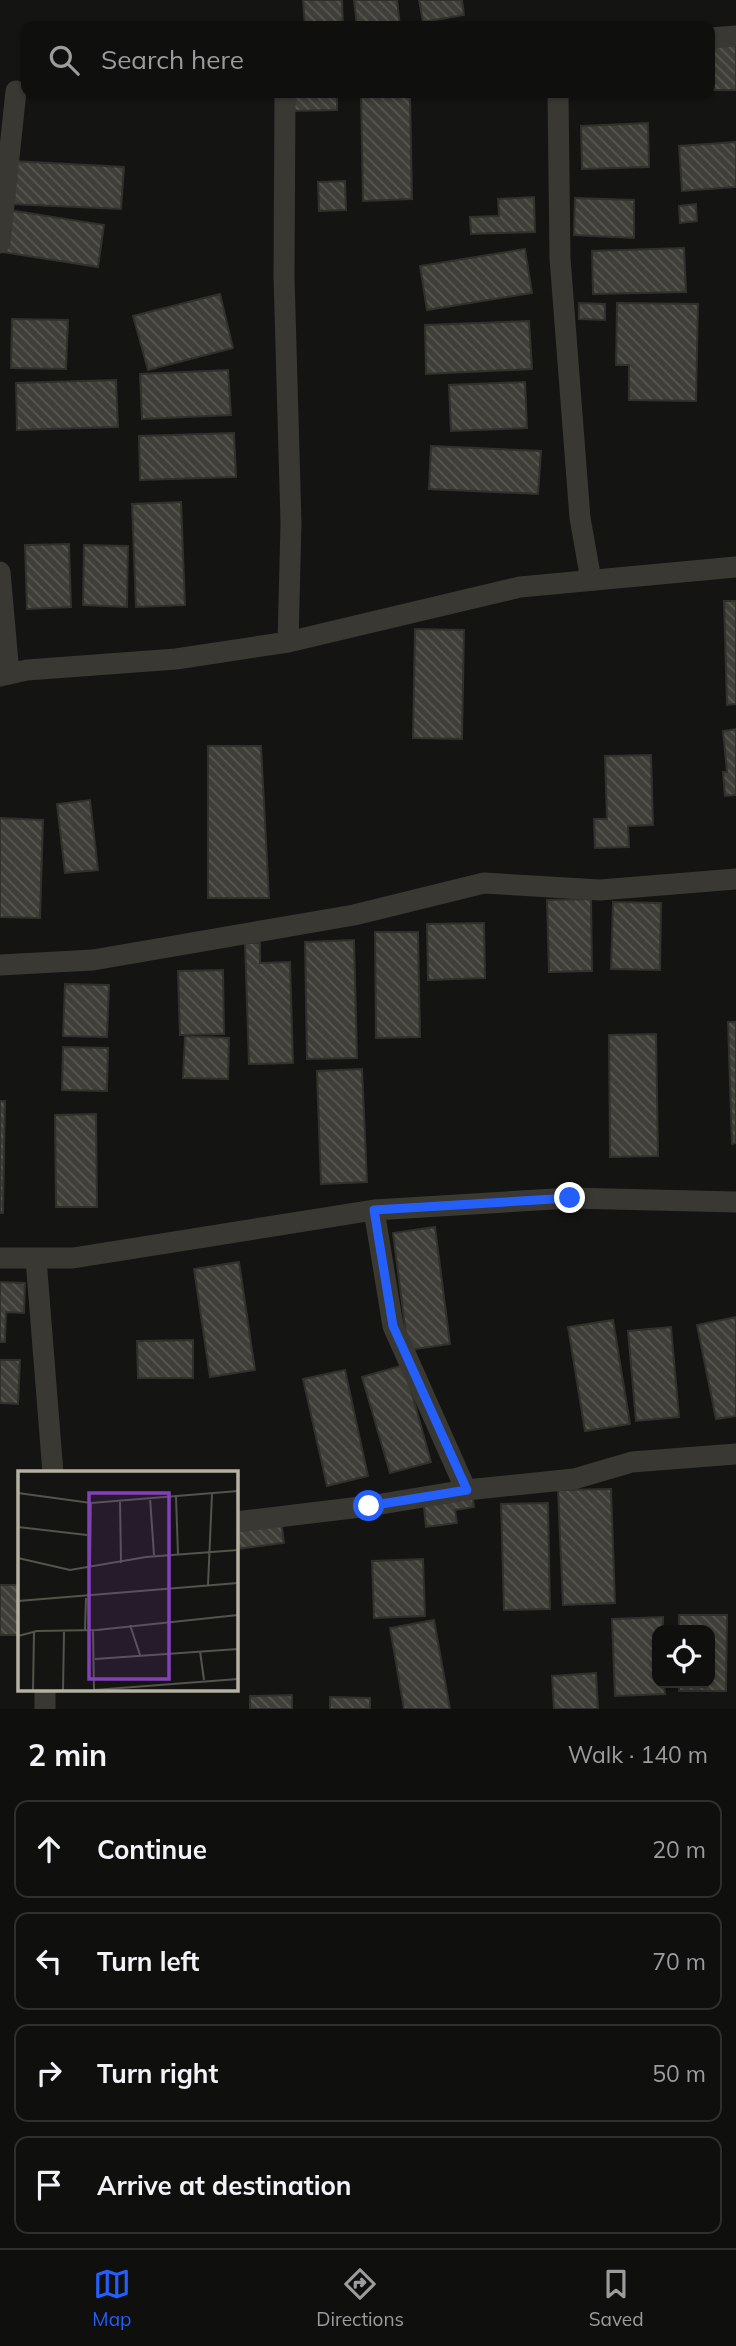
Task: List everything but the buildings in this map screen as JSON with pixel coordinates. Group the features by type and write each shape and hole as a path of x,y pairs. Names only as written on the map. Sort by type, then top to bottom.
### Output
{"street":[{"path":"715,38 736,36"},
{"path":"0,243 14,89"},
{"path":"285,98 284,276 291,523 288,642"},
{"path":"558,98 560,258 580,518 591,580"},
{"path":"0,572 4,675 27,670 176,659 288,642 520,587 736,566"},
{"path":"0,965 93,960 354,915 484,883 600,890 736,879"},
{"path":"0,1258 73,1258 374,1210 570,1198 736,1202"},
{"path":"374,1210 393,1326 467,1490"},
{"path":"36,1259 52,1471"},
{"path":"238,1522 369,1506 467,1490 574,1479 632,1462 736,1454"}],"route":[{"path":"369,1506 467,1490 393,1326 374,1210 570,1198"}]}
